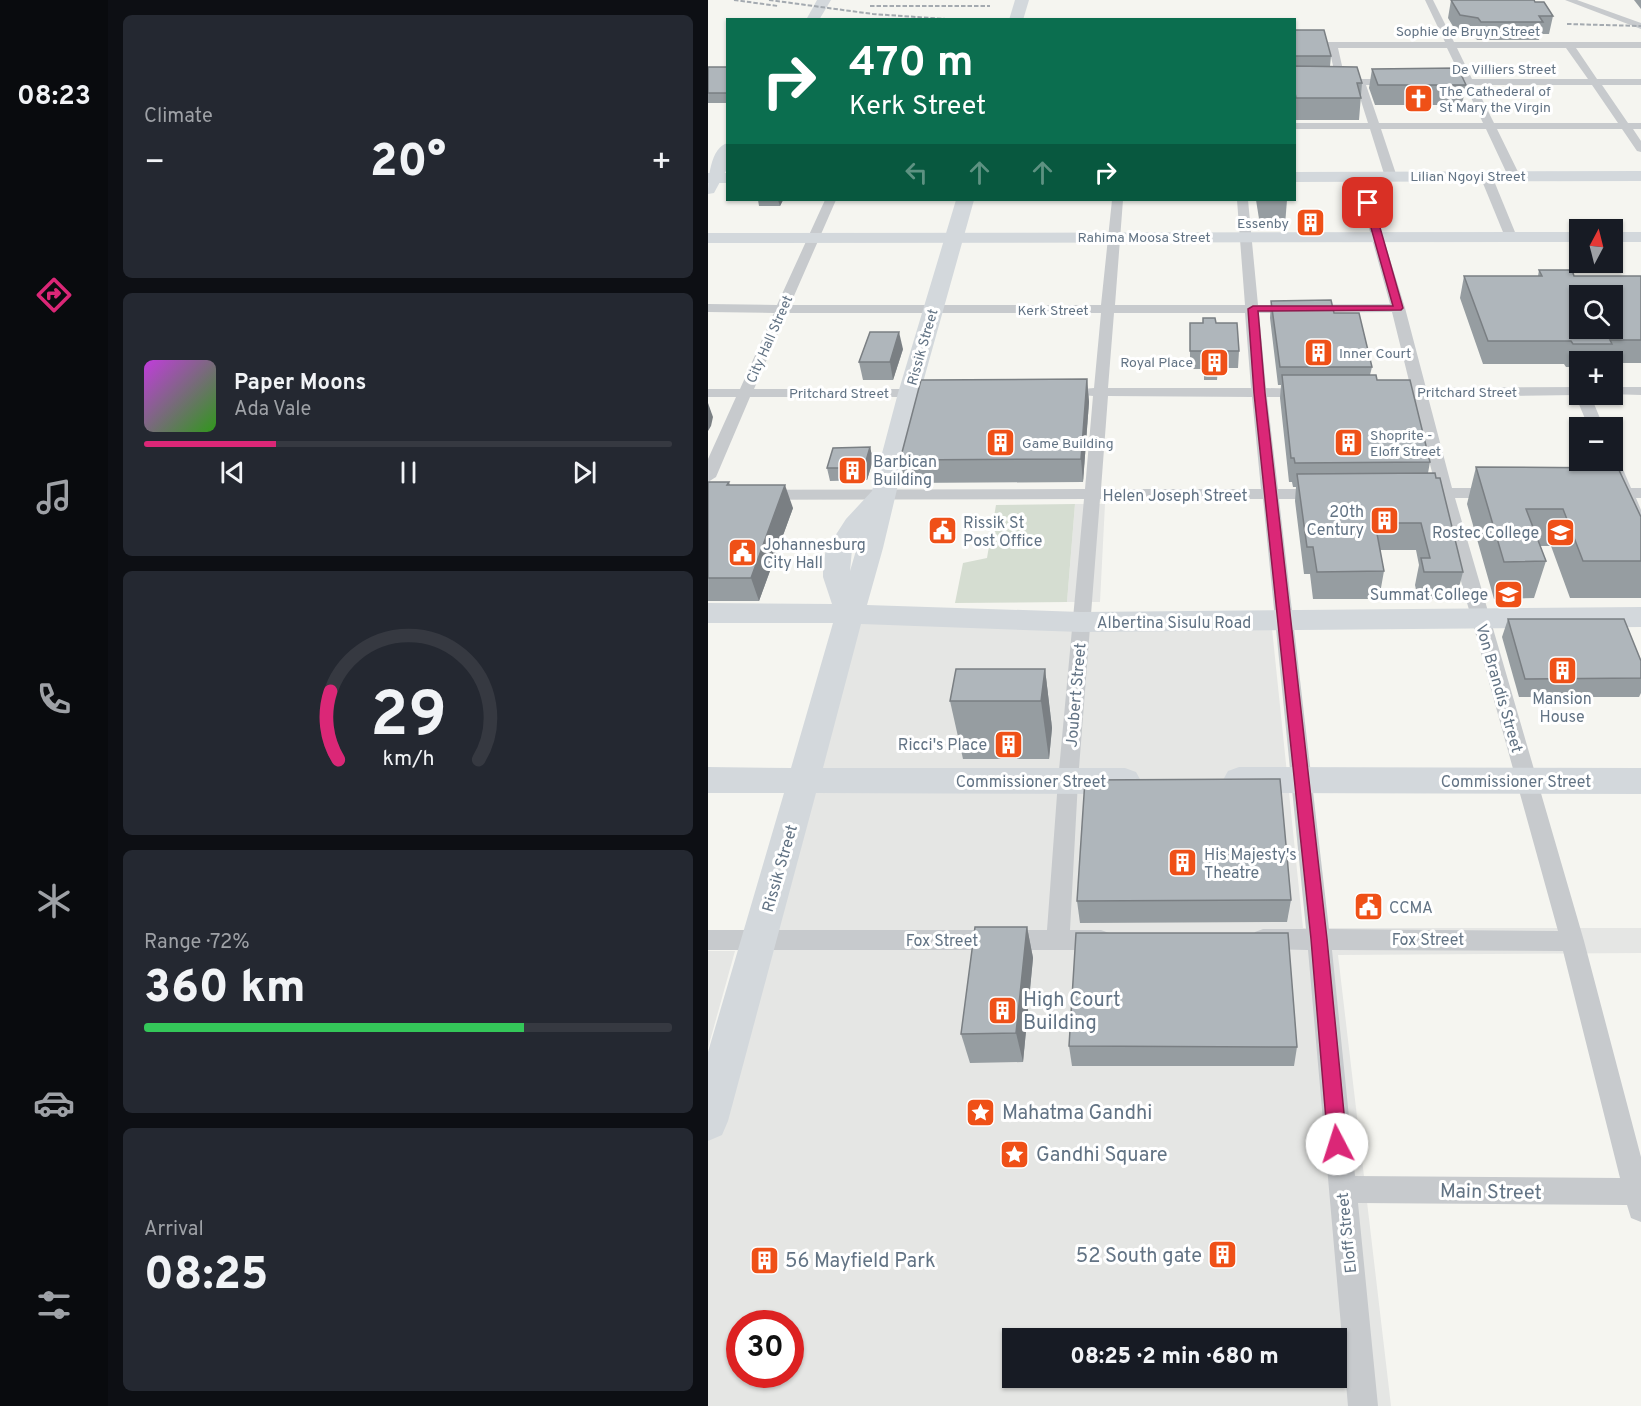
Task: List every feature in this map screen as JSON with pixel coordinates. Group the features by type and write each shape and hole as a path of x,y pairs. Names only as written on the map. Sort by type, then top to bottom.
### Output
{"main road":[{"path":"813,18 824,0"},
{"path":"1017,18 1022,0"},
{"path":"714,181 726,153"},
{"name":"Rissik Street","path":"708,1121 870,548 909,393 965,201"},
{"name":"Albertina Sisulu Road","path":"708,613 850,614 1081,622 1285,622 1641,617"},
{"name":"Commissioner Street","path":"708,780 1149,781"},
{"name":"Commissioner Street","path":"1208,780 1641,781"}],"street":[{"path":"1569,0 1641,26"},
{"path":"1430,2 1514,176"},
{"name":"Sophie de Bruyn Street","path":"1296,45 1449,41 1641,45"},
{"path":"1333,45 1341,82"},
{"path":"1569,45 1641,149"},
{"path":"1296,82 1404,82"},
{"path":"1360,82 1391,177"},
{"name":"De Villiers Street","path":"1425,82 1641,82"},
{"path":"1296,126 1641,126"},
{"path":"1486,176 1511,237"},
{"name":"Lilian Ngoyi Street","path":"1296,177 1641,176"},
{"name":"City Hall Street","path":"708,477 830,201"},
{"name":"Joubert Street","path":"1058,940 1068,781 1117,201"},
{"name":"Eloff Street","path":"1242,201 1259,393 1319,939 1363,1406"},
{"name":"Von Brandis Street","path":"1368,203 1398,308 1445,493 1572,941 1640,1198"},
{"name":"Rahima Moosa Street","path":"708,238 1569,237"},
{"path":"1623,237 1641,237"},
{"name":"Kerk Street","path":"708,308 933,310 1398,308"},
{"path":"1623,391 1641,391"},
{"path":"1078,392 1328,393"},
{"name":"Pritchard Street","path":"708,393 942,393"},
{"name":"Pritchard Street","path":"1397,393 1569,393"},
{"path":"1618,471 1633,493 1641,529"},
{"path":"1422,493 1512,493"},
{"path":"1592,493 1633,493"},
{"name":"Helen Joseph Street","path":"708,495 1341,494"},
{"name":"Fox Street","path":"1236,939 1572,941"},
{"name":"Fox Street","path":"708,940 1118,940"},
{"name":"Main Street","path":"1342,1189 1640,1198"}],"shaded area":[{"path":"1075,504 1105,504 1100,602 1067,602"},
{"path":"1075,504 1067,602 955,603 963,563 987,558 996,505"},
{"path":"1271,619 1303,928 1641,928 1641,953 1338,955 1391,1406 708,1406 708,1077 836,620"},
{"path":"708,951 735,951 708,1048"}],"building":[{"path":"1451,0 1534,0 1544,2 1553,16 1539,16 1543,22 1481,22 1478,18 1460,15"},
{"path":"1296,30 1324,30 1331,56 1296,56"},
{"path":"1296,66 1357,67 1362,83 1357,83 1361,98 1296,98"},
{"path":"708,67 726,67 726,93 708,93"},
{"path":"1458,68 1466,85 1378,85 1372,69"},
{"path":"1539,270 1569,270 1569,273 1573,273 1574,276 1641,276 1641,340 1610,340 1612,344 1573,344 1571,341 1488,341 1464,276 1542,276"},
{"path":"1331,300 1334,313 1359,313 1372,367 1280,367 1271,301"},
{"path":"1203,318 1215,318 1216,323 1237,323 1239,351 1217,351 1218,363 1204,363 1204,351 1190,351 1190,323 1203,323"},
{"path":"870,332 899,332 890,362 859,362"},
{"name":"Shoprite - Eloff Street","path":"1282,375 1376,375 1377,380 1410,380 1430,462 1295,463 1294,458 1291,458"},
{"name":"Game Building","path":"1087,379 1081,459 900,460 921,380"},
{"path":"870,447 864,468 827,468 833,448"},
{"path":"1476,467 1569,468 1569,471 1619,471 1641,517 1641,561 1583,561 1563,509 1526,509 1546,561 1504,562"},
{"path":"1435,473 1436,478 1440,478 1463,572 1424,572 1421,558 1430,558 1421,523 1375,523 1384,571 1317,572 1313,547 1307,547 1297,474"},
{"name":"Johannesburg City Hall","path":"708,482 729,482 727,485 785,485 751,578 708,578"},
{"path":"1508,619 1624,619 1641,661 1641,678 1525,679"},
{"path":"956,669 1045,669 1041,701 950,701"},
{"name":"His Majesty's Theatre","path":"1280,779 1291,900 1077,901 1085,780"},
{"path":"975,927 1027,927 1016,1033 961,1034"},
{"path":"1076,933 1288,933 1297,1047 1069,1046"}],"railway":[{"path":"734,0 778,6"},
{"path":"769,0 873,14 931,18"},
{"path":"870,6 990,6"},
{"path":"1567,24 1641,26"}],"place":[{"name":"The Cathederal of St Mary the Virgin","path":"1418,99"},
{"name":"Essenby","path":"1310,223"},
{"name":"Inner Court","path":"1318,353"},
{"name":"Royal Place","path":"1214,362"},
{"name":"Game Building","path":"1001,443"},
{"name":"Shoprite - Eloff Street","path":"1349,443"},
{"name":"Barbican Building","path":"852,470"},
{"name":"20th Century","path":"1385,520"},
{"name":"Rissik St Post Office","path":"942,531"},
{"name":"Rostec College","path":"1560,532"},
{"name":"Johannesburg City Hall","path":"742,553"},
{"name":"Summat College","path":"1509,594"},
{"name":"Mansion House","path":"1562,670"},
{"name":"Ricci's Place","path":"1008,744"},
{"name":"His Majesty's Theatre","path":"1183,863"},
{"name":"CCMA","path":"1368,907"},
{"name":"High Court Building","path":"1002,1010"},
{"name":"Mahatma Gandhi","path":"981,1112"},
{"name":"Gandhi Square","path":"1015,1154"},
{"name":"52 South gate","path":"1223,1255"},
{"name":"56 Mayfield Park","path":"764,1260"}],"route":[{"path":"1337,1144 1319,939 1259,393 1253,309 1398,308 1368,203"}]}
